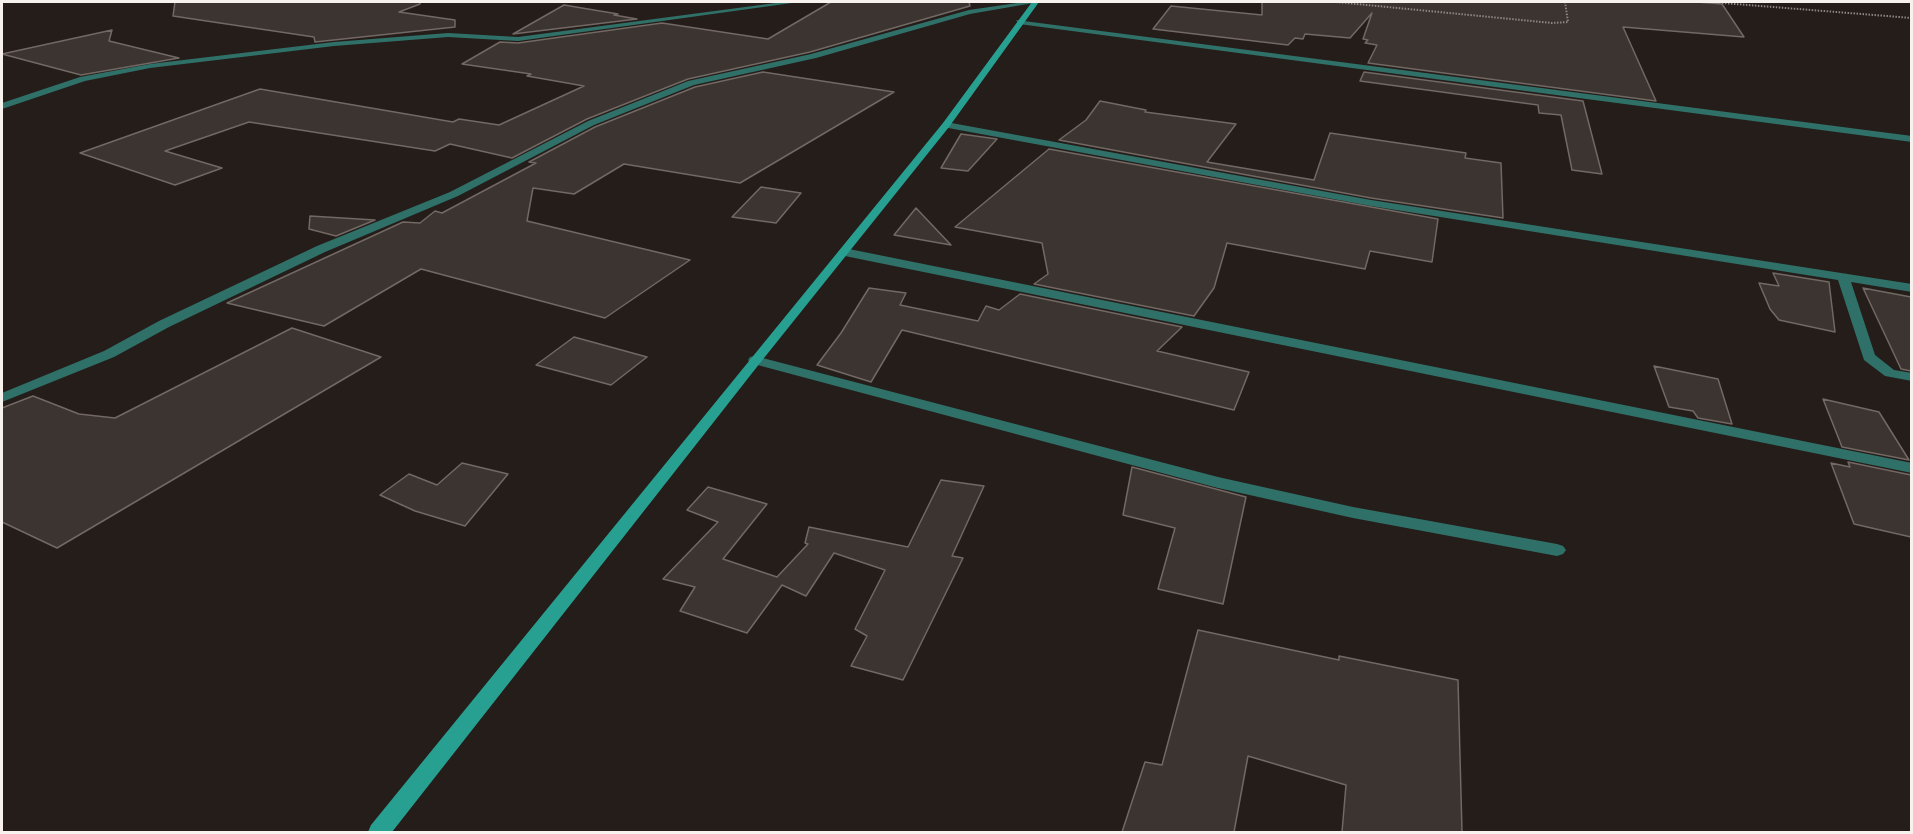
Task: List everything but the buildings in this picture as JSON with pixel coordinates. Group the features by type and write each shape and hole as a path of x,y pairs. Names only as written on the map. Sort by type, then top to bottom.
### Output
{"main road":[{"path":"379,832 754,360 946,125 1035,2"}],"street":[{"path":"2,106 83,80 150,66 334,44 448,35 518,39 795,2"},
{"path":"2,398 109,354 164,324 321,249 454,194 591,123 691,83 813,56 969,12 1035,2"},
{"path":"1019,22 1911,139"},
{"path":"946,125 1371,202 1911,288"},
{"path":"844,252 1911,468"},
{"path":"1843,277 1869,357 1890,373 1911,377"},
{"path":"754,360 865,388 945,412 1285,498 1557,550"}],"path":[{"path":"1336,2 1552,23 1568,22 1565,2"},
{"path":"1710,2 1911,18"}]}
